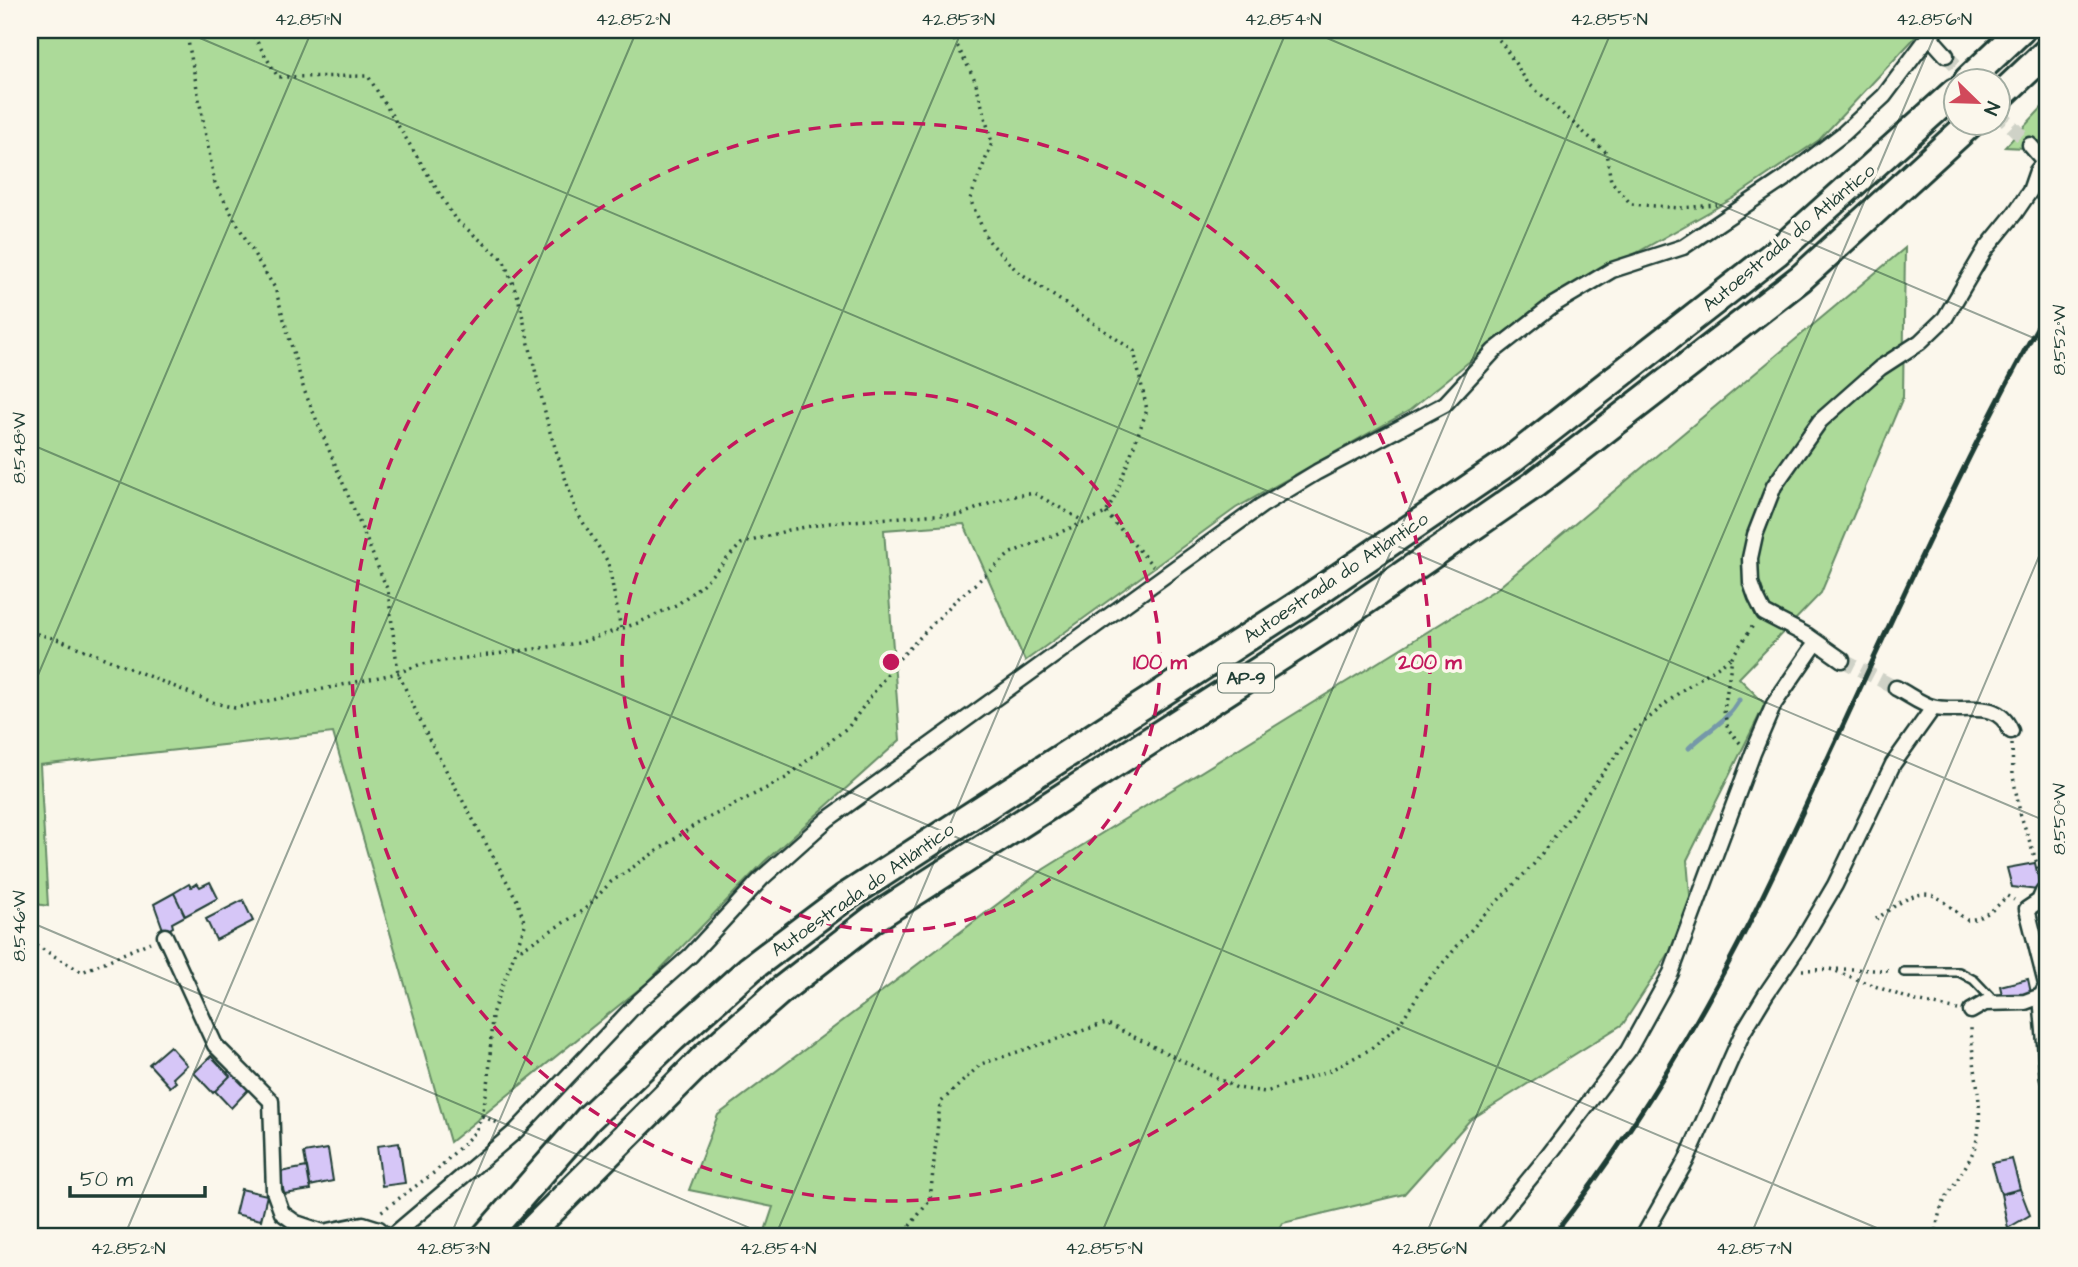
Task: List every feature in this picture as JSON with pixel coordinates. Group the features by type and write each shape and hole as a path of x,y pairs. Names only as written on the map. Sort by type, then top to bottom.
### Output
{"highway":[{"path":"1983,66 2021,30"},
{"path":"2011,86 2048,51"},
{"name":"Autoestrada do Atlántico","path":"485,1237 589,1118 750,969 844,898 1301,603 1512,459 1776,253 1941,105"},
{"name":"Autoestrada do Atlántico","path":"525,1237 707,1055 780,991 873,919 1333,623 1535,484 1801,278 1957,136"}],"street":[{"path":"165,936 215,1045 271,1101 274,1191 282,1213 320,1235 363,1224 379,1229 390,1237 516,1131 638,1002 690,956 762,878 828,819 1261,506 1294,485 1445,404 1494,351 1553,305 1612,270 1683,247 1787,177 1851,127 1884,96 1933,33 1946,55"},
{"path":"1842,660 1812,639 1764,613 1751,583 1750,558 1755,535 1774,486 1820,421 1880,368 1927,336 1945,318 1985,250 2015,214 2046,159 2030,145"},
{"path":"1482,1237 1628,1051 1671,973 1753,752 1774,705 1812,639"},
{"path":"1896,688 1933,708 1989,710 2004,717 2011,731"},
{"path":"1643,1237 1686,1161 1743,1031 1783,972 1835,885 1893,764 1933,708"},
{"path":"2043,892 2039,901 2027,909 2045,988 2048,1079"},
{"path":"1971,1011 1985,1003 2025,1002 2045,988"}],"lane":[{"path":"1904,972 1959,972 1974,980 1995,1002"}],"path":[{"path":"186,30 215,184 275,288 304,390 388,591 398,673 429,739 518,902 526,925 492,1014 489,1078 482,1116 476,1131 435,1172 363,1224"},
{"path":"250,30 278,77 368,76 455,219 503,259 518,297 549,429 576,511 608,562 621,629"},
{"path":"515,953 584,910 611,882 695,825 786,778 849,726 897,661 963,594 1011,554 1106,513 1115,498 1147,410 1134,351 1016,270 987,239 970,199 992,143 975,80 949,30"},
{"path":"1489,30 1503,43 1528,83 1606,152 1611,181 1631,204 1679,208 1719,205 1737,209"},
{"path":"30,632 60,640 212,702 235,708 398,673 421,664 579,643 621,629 678,604 704,583 741,544 789,530 828,523 960,515 1004,498 1034,493 1083,521"},
{"path":"1106,513 1162,576"},
{"path":"1728,729 1724,711 1732,657 1750,628 1764,613"},
{"path":"901,1237 930,1200 940,1104 981,1064 1106,1023 1237,1088 1266,1091 1331,1070 1369,1050 1399,1025 1433,975 1483,916 1533,865 1637,728 1681,691 1732,657"},
{"path":"2011,731 2013,776 2020,813 2026,837 2035,852 2043,892"},
{"path":"1876,919 1905,899 1927,893 1937,896 1967,920 1993,911 2007,895 2027,909"},
{"path":"30,942 82,971 165,936"},
{"path":"1830,969 1912,1000 1971,1011 1971,1046 1980,1121 1978,1138 1972,1158 1941,1207 1935,1237"},
{"path":"1783,972 1830,969 1904,972"},
{"path":"703,1237 715,1237"}],"green space":[{"path":"30,30 1922,30 1819,140 1732,199 1525,316 1410,410 1236,508 1025,661 964,524 884,530 900,740 764,862 648,982 450,1142 333,733 40,765 48,906 30,903"},
{"path":"2048,101 2048,149 2005,147"},
{"path":"1905,248 1903,397 1821,593 1739,678 1765,704 1687,860 1692,918 1623,1024 1470,1120 1404,1194 1283,1223 1275,1237 763,1237 773,1207 689,1190 718,1115 1044,869 1498,588"}],"building":[{"path":"2035,863 2038,890 2012,887 2007,868"},
{"path":"210,882 218,898 185,916 174,893 189,884 191,887 197,883 200,887"},
{"path":"174,893 185,916 172,923 173,927 164,932 154,904"},
{"path":"243,900 253,921 216,940 206,919"},
{"path":"2028,979 2031,993 2003,999 2000,986"},
{"path":"170,1046 187,1065 173,1078 176,1082 170,1087 149,1064"},
{"path":"211,1056 230,1076 213,1093 194,1073"},
{"path":"231,1069 249,1089 231,1108 215,1091 230,1076 227,1073"},
{"path":"399,1143 405,1183 382,1186 377,1146"},
{"path":"328,1149 333,1181 310,1186 304,1153"},
{"path":"2012,1159 2020,1189 2001,1194 1992,1163"},
{"path":"307,1167 311,1190 284,1194 280,1172"},
{"path":"241,1189 267,1195 261,1220 235,1214"},
{"path":"2020,1189 2030,1215 2008,1228 2001,1194"}],"waterway":[{"path":"1689,748 1722,721 1739,700"}],"tunnel":[{"path":"1946,55 1957,66"},
{"path":"2011,125 2030,145"},
{"path":"1842,660 1896,688"}],"railway":[{"path":"1552,1237 1640,1114 1680,1050 1731,958 1783,854 1958,481 2048,308"},
{"path":"2048,489 2044,590 2048,692"}]}
